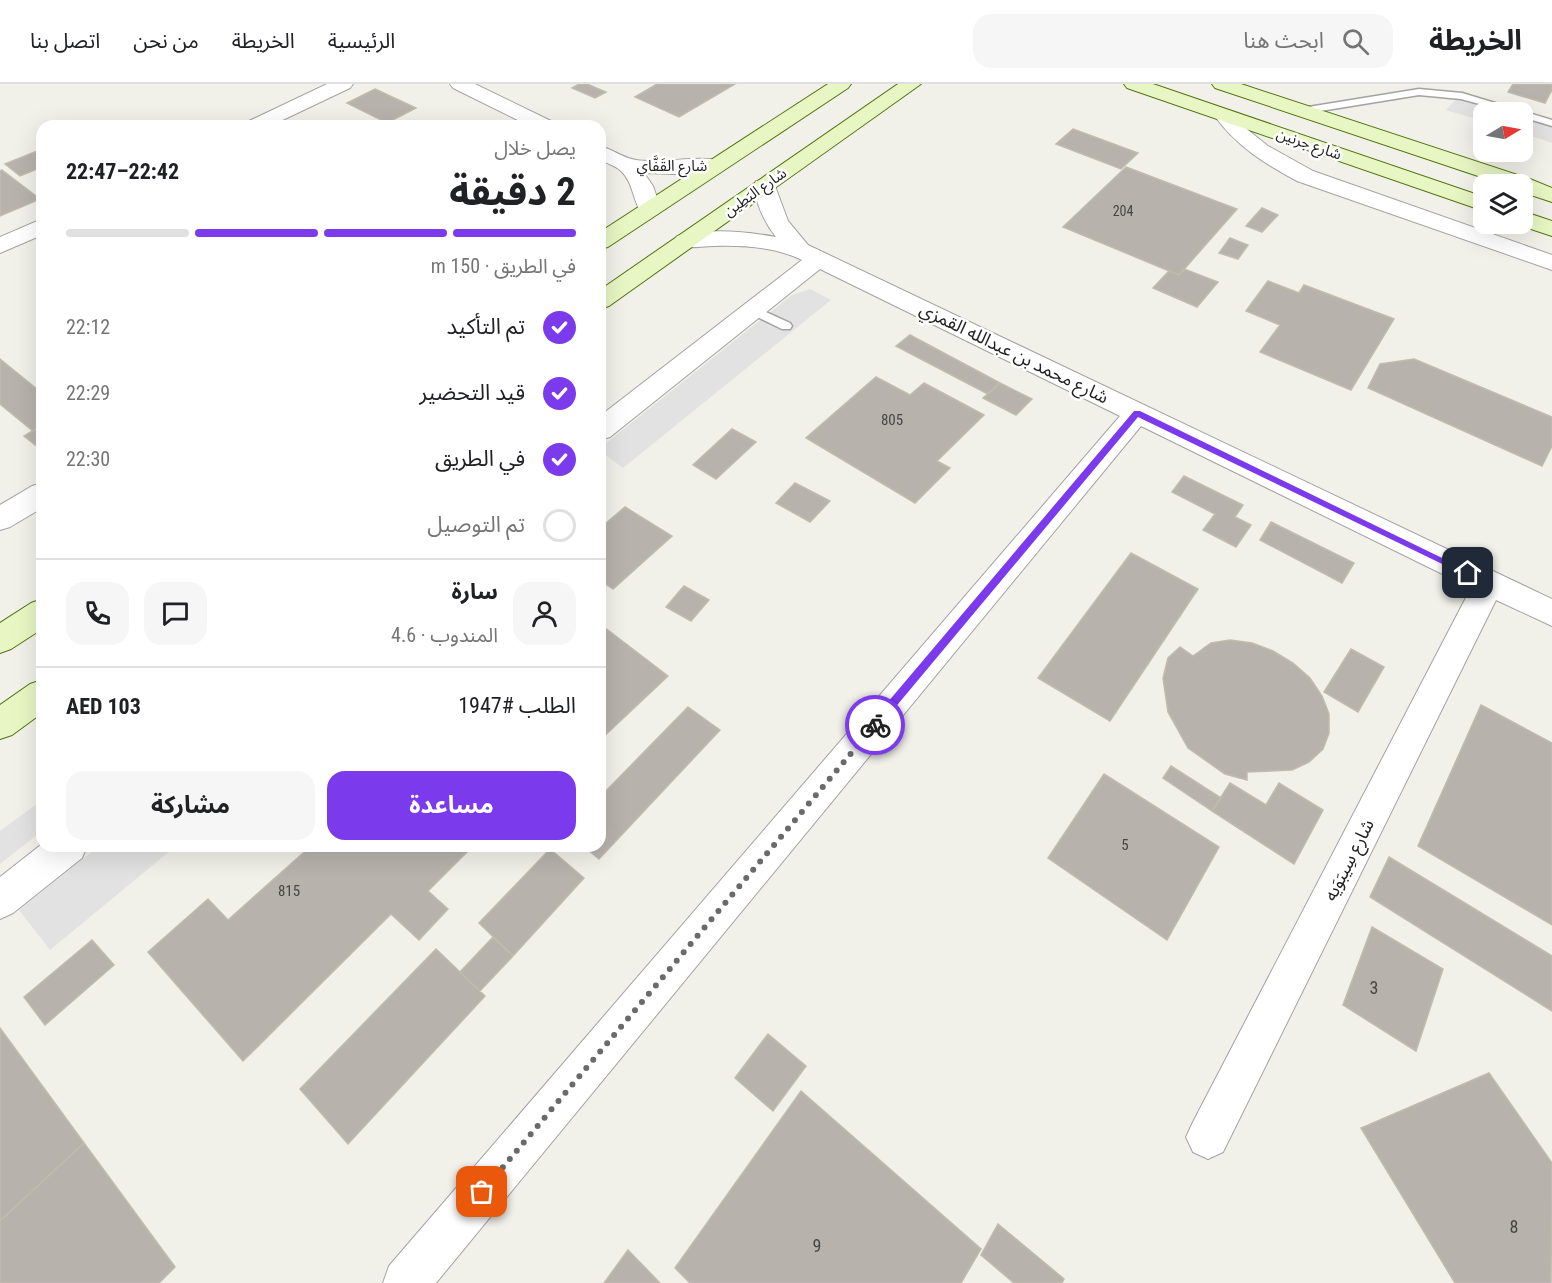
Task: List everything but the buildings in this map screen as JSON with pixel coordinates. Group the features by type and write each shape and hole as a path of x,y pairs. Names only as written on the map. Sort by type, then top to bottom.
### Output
{"main road":[{"path":"606,238 841,84"},
{"name":"شارع البَطِين","path":"606,297 911,84"},
{"name":"شارع جرنين","path":"1134,84 1473,201"},
{"name":"شارع جرنين","path":"1222,84 1489,174"},
{"name":"شارع جرنين","path":"1533,189 1552,195"},
{"path":"1533,222 1552,228"},
{"path":"0,640 36,616"},
{"path":"0,724 36,698"}],"street":[{"path":"267,120 343,84"},
{"path":"460,84 534,120"},
{"path":"1224,115 1248,142 1274,160 1305,176 1552,263"},
{"name":"شارع القَفَّاي","path":"606,157 629,166 672,168 715,165"},
{"name":"شارع القَفَّاي","path":"629,166 642,186 650,209"},
{"name":"شارع محمد بن عبدالله القمزي","path":"764,186 773,218 784,234 809,254"},
{"path":"0,246 36,229"},
{"name":"شارع محمد بن عبدالله القمزي","path":"685,242 733,238 757,240 809,254 1552,613"},
{"path":"606,425 753,310 809,254"},
{"path":"405,1283 1137,413"},
{"path":"0,519 36,498"},
{"name":"شارع سِيبَوَيه","path":"1208,1137 1489,583"},
{"path":"0,900 61,852"}],"lane":[{"path":"1302,111 1419,92 1462,96 1483,102"},
{"path":"1533,117 1552,123"},
{"path":"753,310 786,326"}],"shaded area":[{"path":"1463,92 1495,102 1473,102 1473,118 1446,110"},
{"path":"1533,114 1552,120 1552,143 1533,136"},
{"path":"810,289 831,300 623,468 606,455 606,443 792,295"},
{"path":"36,804 36,836 0,864 0,831"},
{"path":"92,852 169,852 50,950 19,910"}],"way so far":[{"path":"482,1192 875,725"}],"route":[{"path":"875,725 1137,413 1468,573"}]}
